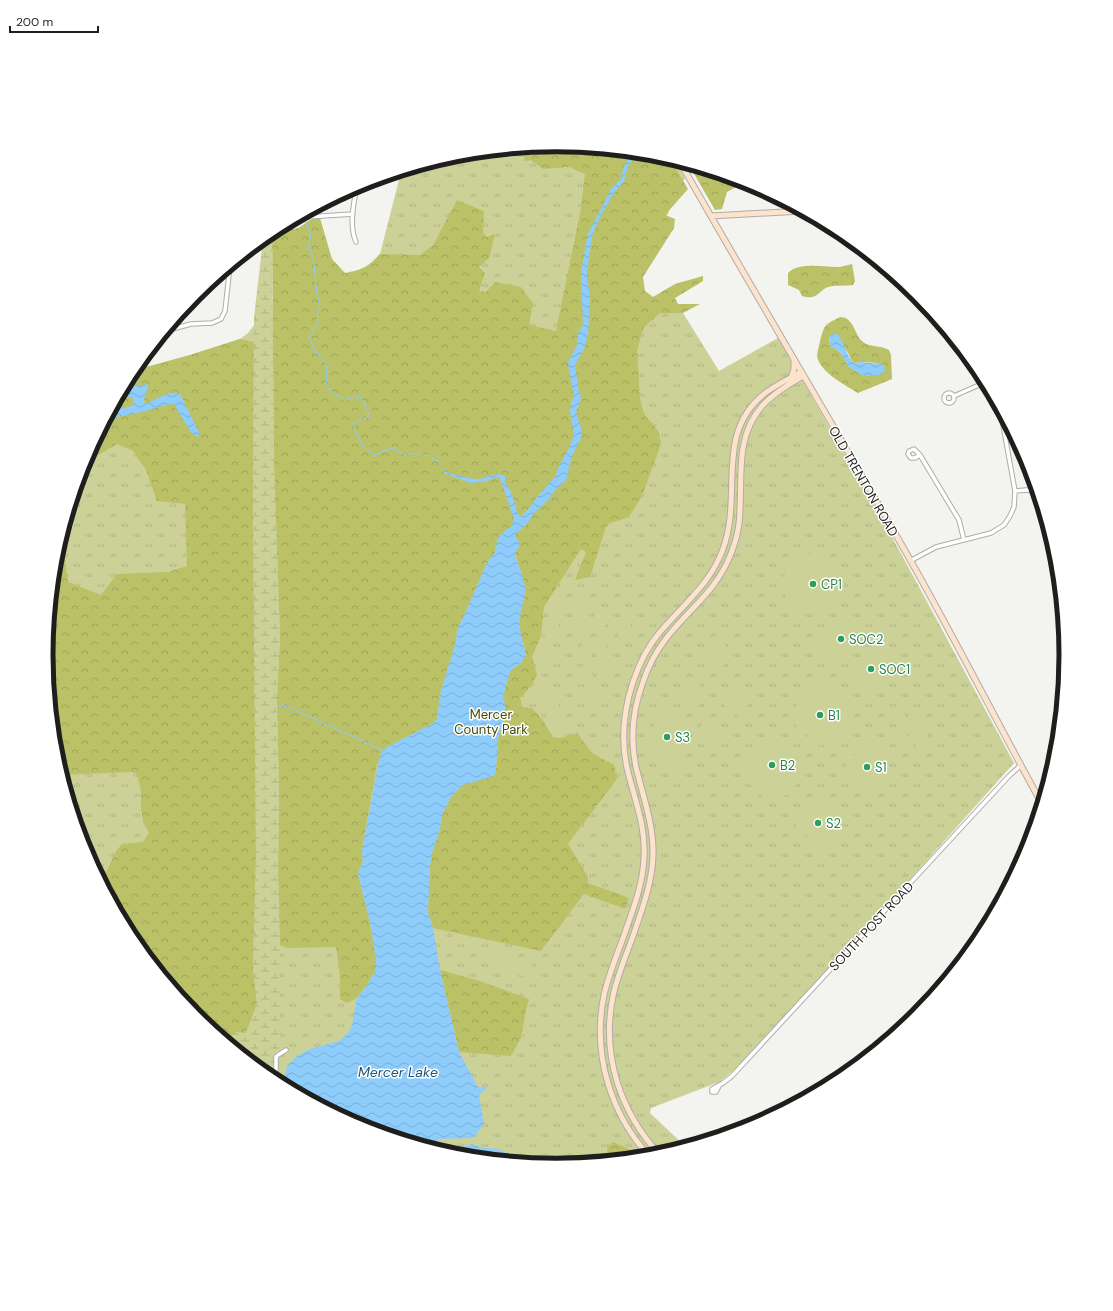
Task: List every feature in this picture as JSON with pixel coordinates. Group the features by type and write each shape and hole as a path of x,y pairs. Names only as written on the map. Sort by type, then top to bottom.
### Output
{"street":[{"name":"OLD TRENTON ROAD","path":"684,168 952,635 1039,798"},
{"path":"356,194 353,214 354,236 356,242"},
{"path":"711,216 793,211"},
{"path":"309,217 353,214"},
{"path":"718,228 719,222 727,215"},
{"path":"174,329 191,324 212,323 220,318 225,311 229,274"},
{"path":"655,1149 642,1133 628,1111 616,1081 610,1049 610,1019 613,995 650,881 653,855 651,828 636,766 633,743 634,721 640,691 647,670 661,646 708,594 720,577 729,559 739,520 741,454 744,440 749,426 756,414 773,396 792,380 794,360"},
{"path":"645,1151 633,1136 616,1105 605,1071 601,1045 601,1018 608,979 642,879 644,849 643,829 627,768 625,748 626,715 630,692 638,670 660,632 701,588 721,556 730,521 733,453 735,437 740,424 748,410 764,394 802,374"},
{"path":"792,380 810,386"},
{"path":"954,396 980,384"},
{"path":"910,561 930,549 990,533 1004,524 1010,516 1014,507 1015,491 1003,423"},
{"path":"920,455 959,520 964,540"},
{"path":"732,464 741,464"},
{"path":"1015,491 1032,491"},
{"name":"SOUTH POST ROAD","path":"719,1086 732,1076 1009,776 1021,765"},
{"path":"634,792 642,789"},
{"path":"631,913 640,915"},
{"path":"276,1073 276,1057 286,1050"}],"green space":[{"name":"Mercer County Park","path":"556,152 581,153 590,157 622,156 679,167 685,178 621,311 683,313 719,371 778,338 884,522 1014,763 878,915 738,1067 719,1082 651,1108 650,1113 682,1143 622,1155 589,1158 556,1159 491,1155 426,1142 395,1132 364,1121 305,1092 250,1055 225,1034 200,1012 157,962 120,907 105,878 91,848 70,786 57,721 54,688 54,623 57,590 70,525 80,494 91,463 120,404 144,368 240,339 248,333 266,310 341,274 355,272 368,267 380,254 400,178 426,169 491,156"},
{"path":"525,153 589,153 622,156 674,166 688,189 665,215 675,219 674,228 643,277 645,291 653,297 675,284 703,276 703,281 675,298 678,304 700,304 683,313 660,313 644,327 637,350 640,398 644,414 659,432 661,444 642,496 629,517 607,524 590,577 575,580 586,552 581,549 544,607 541,636 532,657 537,675 530,687 520,698 522,707 532,708 542,719 553,737 560,738 577,733 593,754 614,765 617,779 568,844 588,877 588,883 629,898 625,909 584,894 541,951 433,928 428,912 430,866 432,853 440,829 442,815 451,797 463,785 494,775 496,769 498,739 505,714 505,704 502,698 510,671 521,663 525,648 519,623 525,587 515,553 519,544 515,535 496,546 495,552 486,565 458,628 455,645 441,691 437,719 430,725 387,747 377,765 362,850 363,861 358,874 370,922 376,958 376,970 357,998 347,1003 340,999 340,976 336,947 286,948 280,945 277,697 280,638 274,465 272,240 288,230 298,228 312,219 320,218 332,259 345,273 356,271 372,262 380,254 420,255 433,245 457,200 484,211 483,233 487,237 495,234 489,258 479,267 485,273 479,291 486,292 495,282 521,287 533,304 529,325 556,331 581,208 585,174 569,167 543,169 531,160 524,161"},
{"path":"692,171 738,186 727,192 722,209 715,210"},
{"path":"272,240 274,465 280,638 277,697 281,1077 250,1055 231,1038 235,1032 246,1033 257,1004 253,967 256,856 253,507 254,318 262,248"},
{"path":"852,264 855,281 853,285 828,287 817,295 807,297 802,296 799,290 788,285 788,273 799,267 840,267"},
{"path":"840,317 845,318 851,323 862,341 872,346 882,347 889,350 891,355 892,379 858,393 835,379 825,370 818,360 817,355 820,341 824,328","holes":["830,336 843,346 855,364 860,362 879,363 849,367 840,352 831,346 829,341"]},
{"path":"240,339 254,342 253,507 256,856 253,967 257,1004 246,1033 231,1038 233,1041 200,1012 157,962 120,907 105,878 101,870 107,871 116,851 122,844 143,842 149,833 143,822 141,790 137,774 132,772 68,775 57,721 54,688 54,623 57,590 64,552 68,582 101,595 117,574 168,572 187,566 185,504 157,501 146,470 133,451 117,444 94,457 120,404 144,368"},
{"name":"CP1","path":"807,554 819,554 835,562 841,572 843,584 841,596 835,606 819,614 807,614 791,606 783,590 783,578 791,562"},
{"path":"585,596 593,609 580,616 573,606"},
{"path":"561,597 567,609 554,616 547,604"},
{"path":"607,608 614,618 602,628 594,615"},
{"name":"SOC2","path":"847,613 867,632 836,665 816,647"},
{"path":"585,619 591,631 580,639 572,626"},
{"path":"626,619 634,632 622,639 614,627"},
{"path":"556,622 562,632 548,641 542,631"},
{"path":"604,630 613,641 601,650 593,638"},
{"path":"714,635 723,642 727,650 724,665 720,670 701,658 700,655"},
{"name":"SOC1","path":"878,640 900,661 865,698 843,677"},
{"path":"584,644 592,654 578,663 572,651"},
{"path":"549,646 557,659 542,669 534,656"},
{"path":"603,654 610,666 596,673 590,661"},
{"path":"585,664 593,677 579,684 573,672"},
{"path":"689,676 699,683 702,692 701,701 695,711 673,698"},
{"path":"542,680 568,720 555,729 529,689"},
{"path":"597,681 603,693 590,700 583,690"},
{"path":"735,681 744,688 749,698 747,708 739,717 721,704 720,700 723,700"},
{"name":"B1","path":"816,683 830,685 841,692 849,704 851,712 849,727 845,733 834,742 819,746 789,719 789,714"},
{"path":"903,705 906,722 893,724 890,707"},
{"name":"S3","path":"665,709 680,721 685,728 687,736 687,753 679,771 648,751 644,743"},
{"path":"923,710 926,727 913,730 910,712"},
{"path":"708,715 717,723 722,733 720,743 712,752 696,738 694,738 693,735"},
{"path":"906,728 909,746 896,748 893,730"},
{"path":"928,734 929,748 916,750 913,736"},
{"name":"S1","path":"874,736 885,750 889,765 886,781 876,796 845,769 845,765"},
{"name":"B2","path":"766,739 781,742 791,748 798,757 800,768 799,779 793,789 782,797 768,801 739,774 739,771"},
{"name":"S2","path":"821,790 831,799 838,810 840,817 839,830 836,839 825,852 795,825 795,820"},
{"path":"494,952 533,964 529,978 490,966"},
{"path":"440,970 480,981 529,999 521,1038 511,1056 459,1052"},
{"path":"613,1142 629,1149 633,1153 606,1156 608,1146"}],"water":[{"name":"Mercer Lake","path":"630,157 633,158 628,166 624,181 610,198 602,213 593,233 589,256 587,275 590,298 588,335 584,349 575,365 581,399 576,412 582,431 581,438 572,456 566,480 535,512 526,525 515,535 519,544 515,553 525,587 520,625 526,655 521,663 510,671 503,697 505,714 498,739 496,769 494,776 463,785 451,797 442,815 440,829 432,853 428,912 433,928 440,970 459,1052 478,1087 480,1088 484,1086 487,1088 479,1095 484,1124 473,1138 438,1139 436,1141 437,1144 364,1121 305,1092 284,1079 287,1066 297,1056 310,1049 339,1041 349,1032 352,1025 357,998 376,970 376,958 370,922 358,874 363,861 362,850 380,755 387,747 430,725 437,719 441,691 455,645 458,628 486,565 495,552 498,538 504,531 511,527 514,519 500,478 497,477 487,481 471,483 444,473 439,461 444,471 467,478 479,479 495,474 505,476 505,483 511,492 520,517 556,476 558,468 574,435 570,411 574,396 568,364 577,345 578,334 583,325 581,272 588,234 611,189 621,179 624,166"},
{"path":"837,334 840,337 855,364 860,362 882,364 885,369 883,374 868,376 860,374 849,367 840,352 831,346 829,341 830,336"},
{"path":"146,384 148,385 144,397 144,402 146,404 168,394 180,394 200,434 199,436 197,437 191,432 173,403 142,412 113,418 117,409 134,405 132,397 124,397 131,387"},
{"name":"Mercer Lake","path":"473,1144 484,1148 498,1149 509,1157 454,1148"}],"waterway":[{"path":"303,220 308,226 311,235 308,247 313,256 317,294 320,305 317,313 318,323 309,338 317,353 327,364 327,386 332,392 345,400 360,396 370,416 353,423 356,433 363,446 370,452 375,455 393,448 402,453 428,455 439,461"},
{"path":"278,706 291,708 384,751"}],"place":[{"name":"CP1","path":"813,584"},
{"name":"SOC2","path":"841,639"},
{"name":"SOC1","path":"871,669"},
{"name":"B1","path":"820,715"},
{"name":"S3","path":"667,737"},
{"name":"B2","path":"772,765"},
{"name":"S1","path":"867,767"},
{"name":"S2","path":"818,823"}]}
